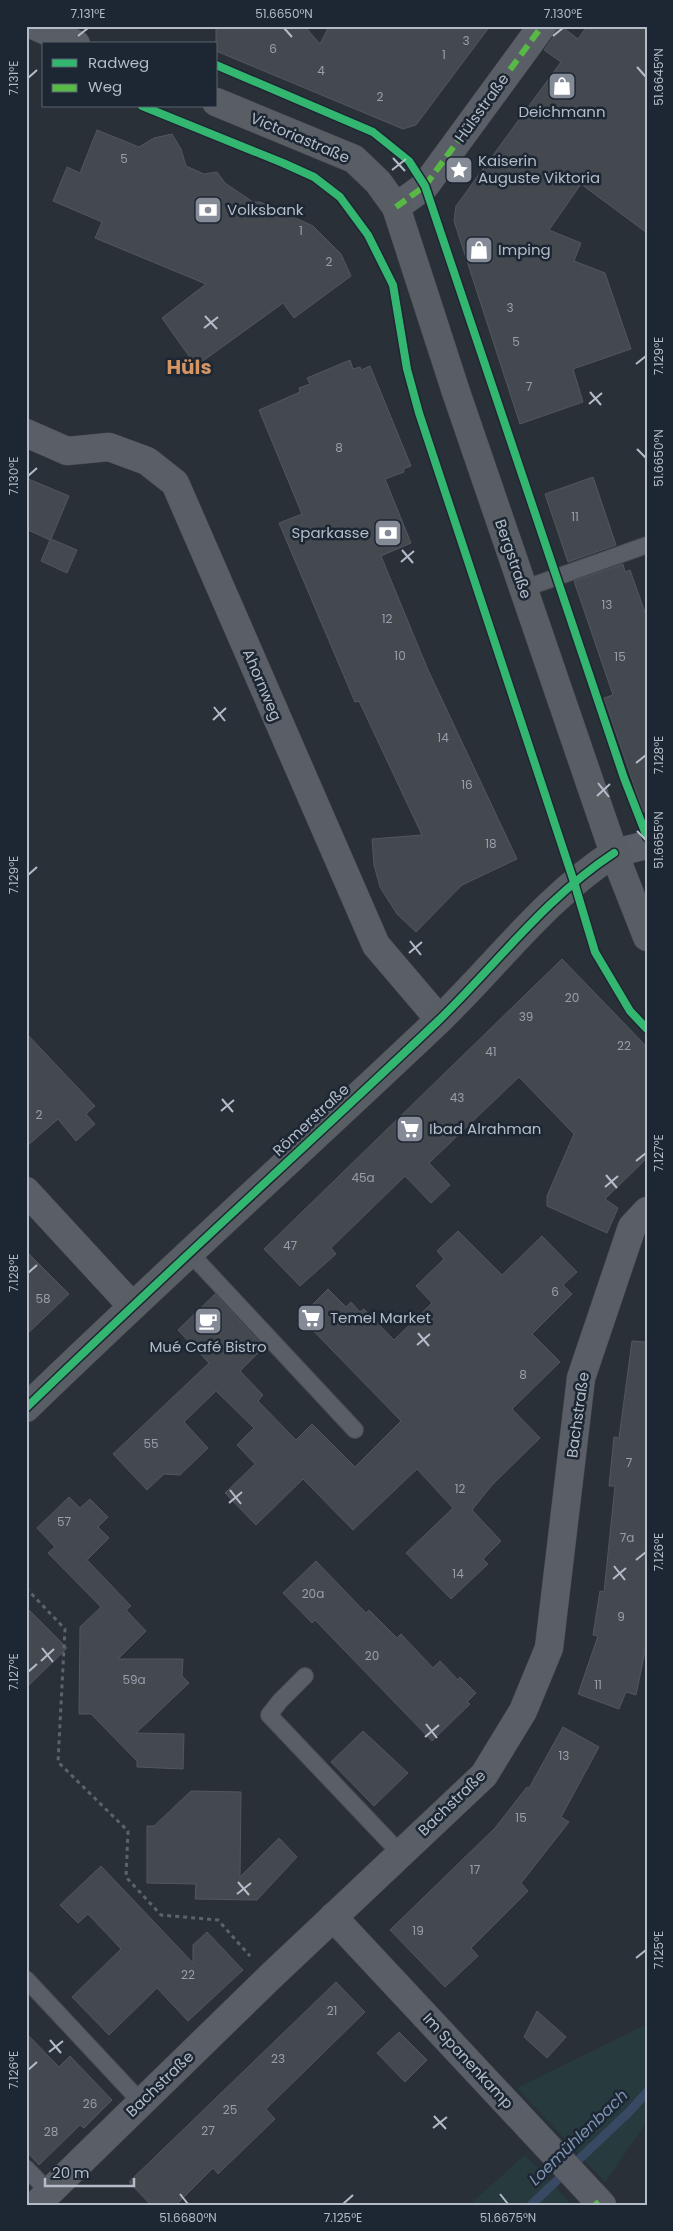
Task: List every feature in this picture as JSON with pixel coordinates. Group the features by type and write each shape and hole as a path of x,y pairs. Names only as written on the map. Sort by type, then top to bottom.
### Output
{"main road":[{"path":"35,26 71,42"},
{"name":"Victoriastraße","path":"218,103 354,159 378,182"},
{"name":"Bergstraße","path":"378,182 396,207 614,853 647,937"},
{"name":"Römerstraße","path":"26,1408 189,1252 439,1019 554,898 614,853"}],"street":[{"name":"Hülsstraße","path":"396,207 426,186 542,26"},
{"name":"Ahornweg","path":"26,433 67,451 109,447 147,462 175,483 376,945 439,1019"},
{"name":"Römerstraße","path":"614,853 647,845"},
{"path":"26,1191 132,1306"},
{"name":"Bachstraße","path":"43,2198 270,1977 484,1775 523,1711 549,1648 581,1378 632,1227 647,1211"},
{"name":"Im Spanenkamp","path":"333,1917 601,2203"}],"lane":[{"path":"524,589 647,545"},
{"path":"189,1252 356,1430"},
{"path":"305,1676 280,1701 269,1716 400,1853"},
{"path":"26,1979 141,2102"},
{"path":"26,2168 43,2198"}],"path":[{"path":"26,1588 65,1628 58,1762 128,1831 126,1877 161,1915 218,1920 270,1977"}],"green space":[{"path":"647,2024 647,2122 605,2182 517,2088"},
{"path":"525,2155 572,2205 469,2205"}],"building":[{"path":"216,26 301,26 307,29 320,44 329,26 490,26 416,125 403,129 218,52 218,42 216,42"},
{"path":"557,26 561,26 578,39 587,26 647,26 647,233 581,184 549,230 581,243 574,261 605,273 631,349 573,369 583,402 520,424 454,221 456,206 561,62 544,50 555,35"},
{"path":"97,130 139,147 154,138 172,134 181,149 186,166 204,174 217,172 225,183 253,202 260,202 313,226 341,254 351,276 294,318 283,303 196,366 162,318 206,284 95,238 102,222 53,201 67,167 80,173"},
{"path":"350,360 353,369 360,367 361,370 370,366 411,466 403,469 404,472 385,479 411,543 381,556 428,670 517,859 462,885 416,932 397,914 380,887 374,865 372,839 422,835 359,701 355,702 279,523 302,514 259,410 300,392 299,388 310,384 307,378"},
{"path":"593,477 616,545 568,562 545,494"},
{"path":"26,478 69,496 51,539 77,550 67,573 41,561 50,540 26,529"},
{"path":"623,564 625,572 630,570 647,618 647,811 643,812 604,698 613,695 574,581"},
{"path":"562,959 647,1047 647,1158 605,1199 618,1208 607,1233 547,1206 547,1196 574,1134 519,1077 429,1163 450,1185 431,1203 405,1176 331,1248 336,1254 300,1286 264,1249"},
{"path":"26,1033 95,1106 86,1114 95,1124 76,1141 58,1119 26,1147"},
{"path":"458,1231 502,1275 542,1236 577,1272 563,1285 572,1294 532,1334 560,1362 512,1409 540,1438 492,1485 472,1510 501,1541 483,1559 488,1564 451,1599 406,1553 453,1508 417,1469 353,1530 303,1479 256,1525 225,1493 255,1464 237,1445 254,1428 216,1391 184,1422 208,1448 180,1475 164,1474 147,1490 113,1454 209,1363 178,1330 215,1294 264,1347 240,1371 263,1395 258,1401 296,1440 312,1424 355,1467 401,1421 300,1317 328,1289 346,1307 351,1302 360,1312 364,1309 394,1340 432,1303 416,1286 444,1259 437,1251"},
{"path":"26,1251 69,1294 26,1335"},
{"path":"632,1341 647,1342 647,1641 636,1695 626,1692 619,1709 578,1694 598,1636 593,1635 600,1591 604,1592 615,1486 609,1486 614,1437 619,1438"},
{"path":"69,1497 80,1508 90,1499 108,1517 98,1527 109,1538 87,1560 131,1606 126,1610 146,1631 118,1659 183,1659 182,1676 189,1683 136,1733 184,1734 183,1769 137,1767 137,1761 91,1714 79,1714 80,1627 101,1607 48,1553 55,1547 37,1528"},
{"path":"316,1561 366,1613 369,1610 397,1638 401,1634 433,1668 440,1661 458,1680 460,1677 476,1693 467,1702 470,1704 432,1741 315,1620 312,1623 283,1593"},
{"path":"26,1607 67,1648 26,1688"},
{"path":"563,1727 599,1747 561,1817 569,1822 521,1883 528,1891 471,1948 478,1956 445,1987 390,1930 495,1828 527,1787 529,1788"},
{"path":"363,1731 408,1773 374,1806 331,1762"},
{"path":"191,1791 241,1792 240,1877 279,1838 297,1857 257,1900 195,1899 196,1884 147,1883 147,1826 154,1826"},
{"path":"101,1866 193,1963 193,1945 207,1932 243,1970 188,2021 157,1988 109,2035 72,1997 121,1949 88,1914 78,1923 60,1905"},
{"path":"336,1982 365,2012 266,2109 275,2119 218,2174 213,2168 176,2205 151,2205 129,2182"},
{"path":"537,2011 566,2037 547,2058 524,2037"},
{"path":"399,2032 427,2060 405,2082 377,2053"},
{"path":"26,2033 59,2067 70,2056 112,2100 84,2128 80,2125 39,2165 26,2151"}],"waterway":[{"name":"Loemühlenbach","path":"531,2205 630,2111 647,2092"}],"marked path":[{"path":"396,207 425,186 542,26"},
{"path":"595,2205 599,2202"}],"cycle path":[{"path":"218,66 373,132 409,161 425,186 624,778 647,837"},
{"path":"147,108 314,177 340,197 368,235 393,285 407,369 419,413 574,882 595,952 630,1011 647,1029"},
{"path":"26,1408 438,1021 522,932 566,890 614,853"}],"place":[{"name":"Deichmann","path":"562,86"},
{"name":"Kaiserin Auguste Viktoria","path":"459,170"},
{"name":"Volksbank","path":"208,210"},
{"name":"Imping","path":"479,250"},
{"name":"Sparkasse","path":"388,533"},
{"name":"Ibad Alrahman","path":"410,1129"},
{"name":"Temel Market","path":"311,1318"},
{"name":"Mué Café Bistro","path":"208,1321"}],"district":[{"name":"Hüls","path":"189,367"}]}
